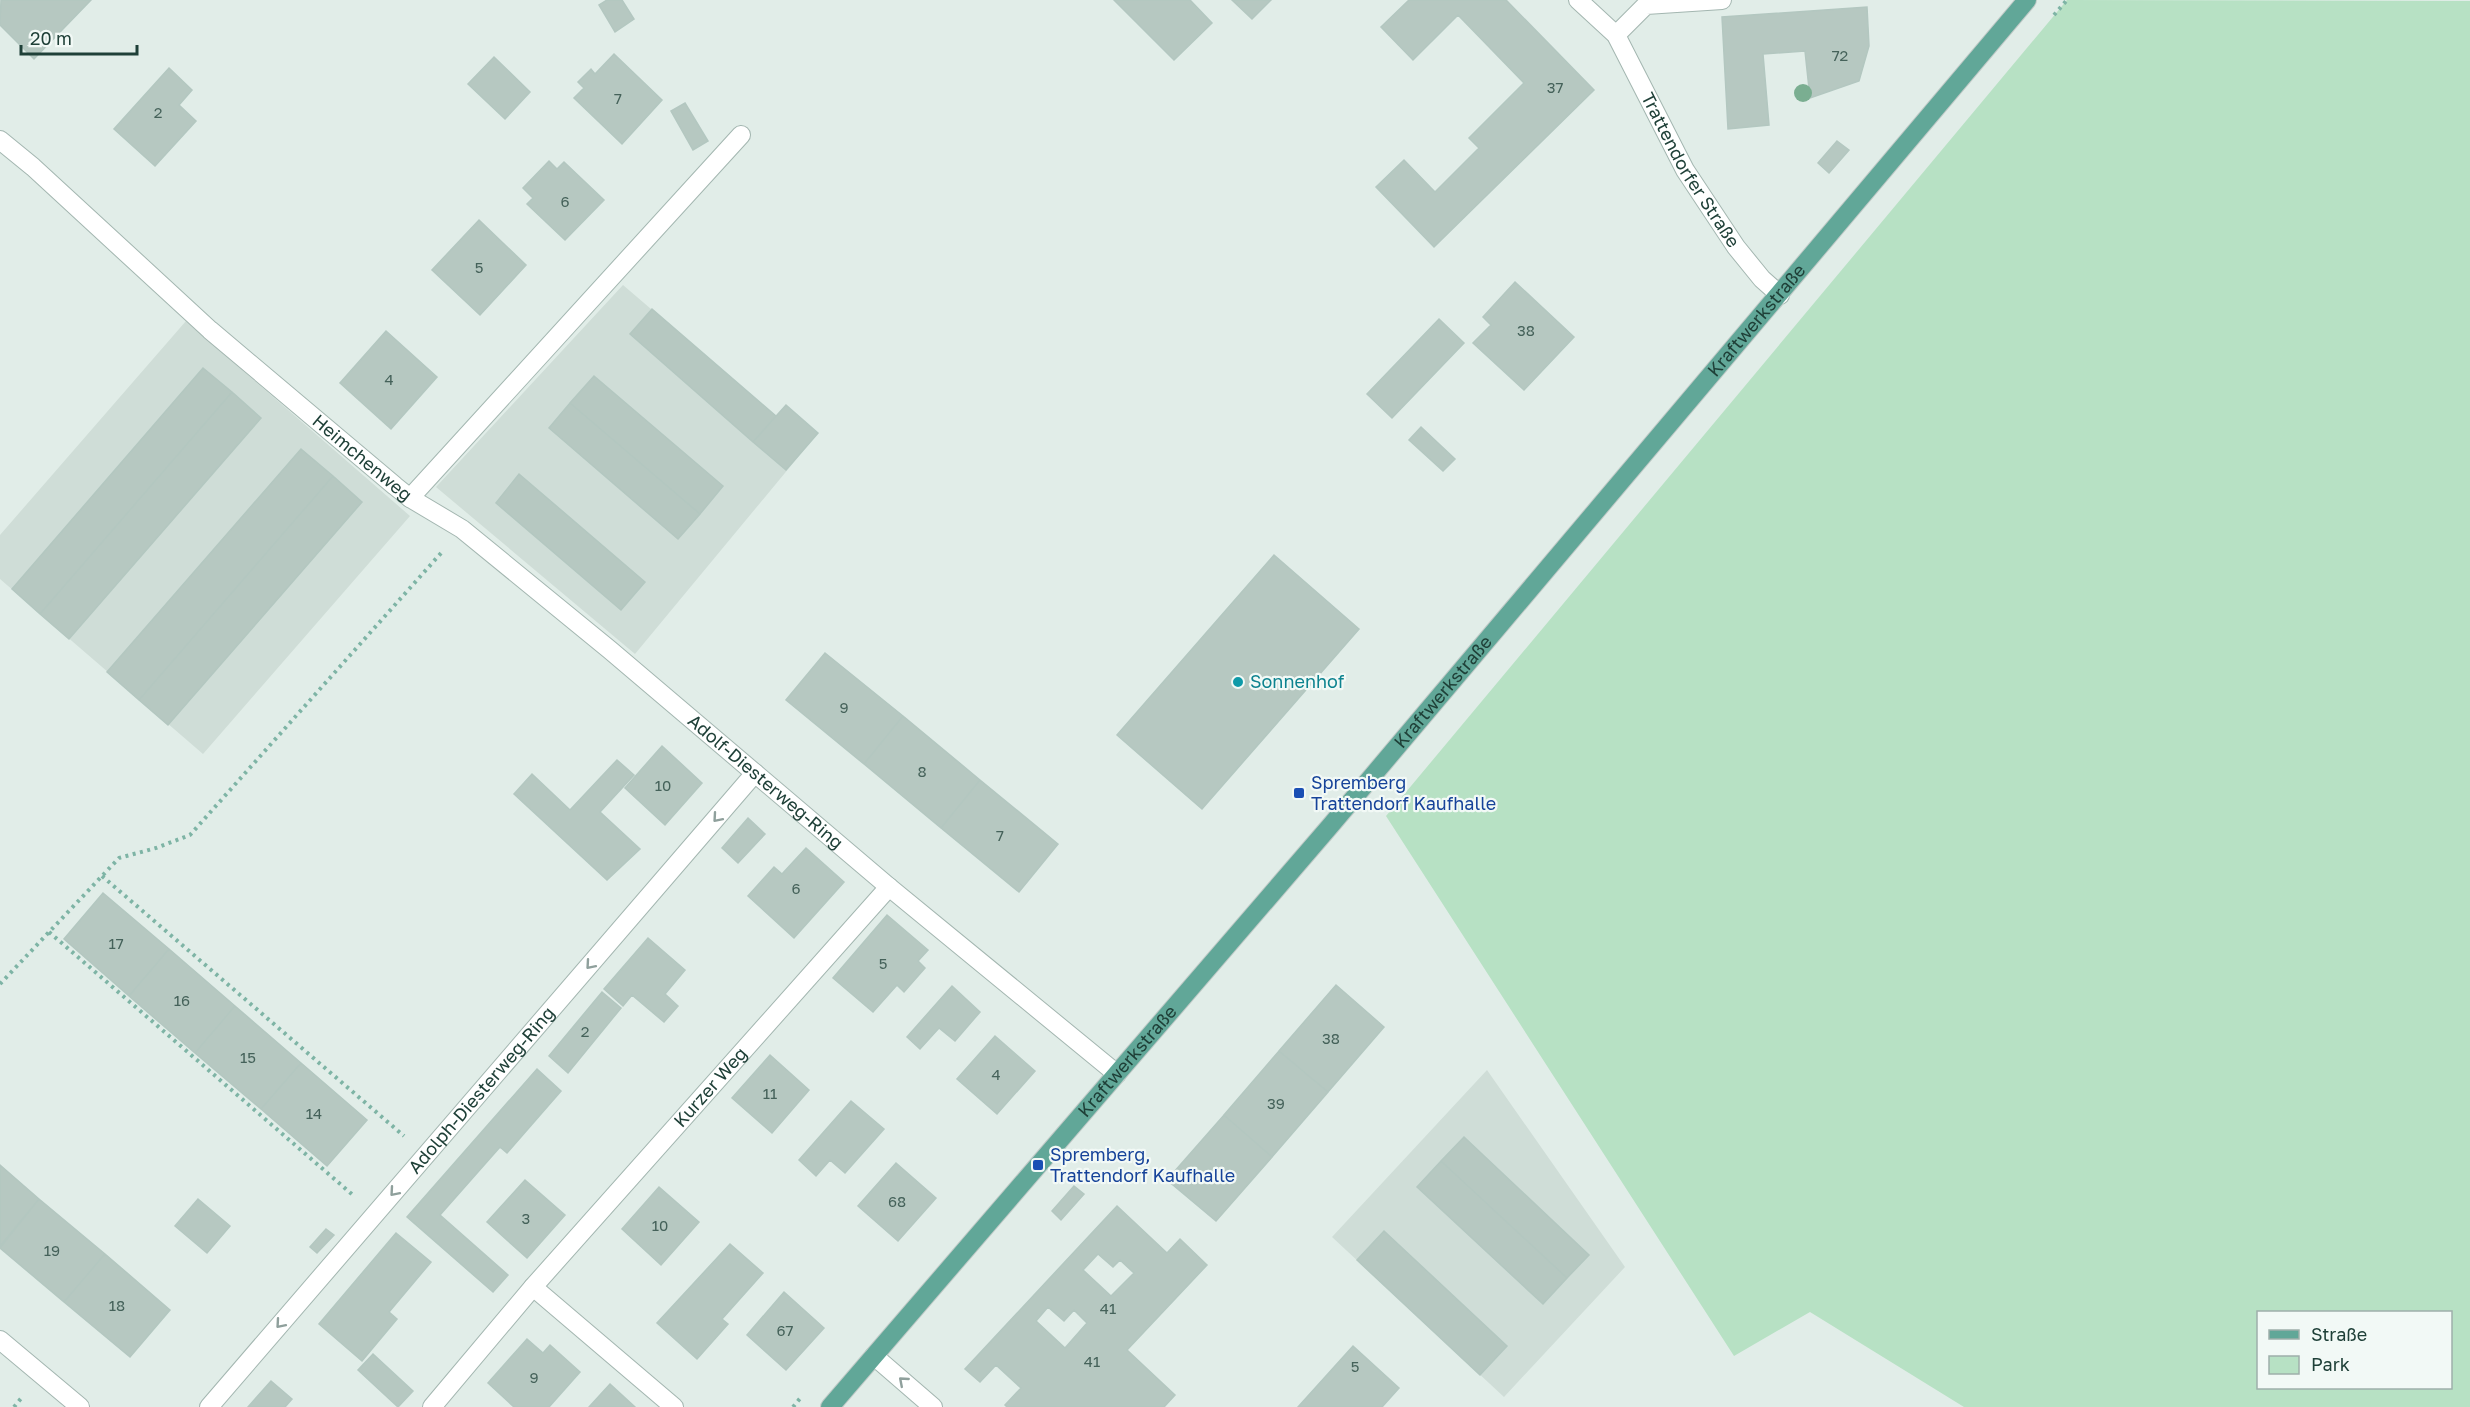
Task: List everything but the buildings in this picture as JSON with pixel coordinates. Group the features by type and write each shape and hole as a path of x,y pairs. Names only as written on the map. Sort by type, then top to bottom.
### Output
{"main road":[{"name":"Kraftwerkstraße","path":"830,1407 1344,811 2028,0"}],"street":[{"name":"Trattendorfer Straße","path":"1578,0 1616,35 1685,170 1736,246 1762,279 1780,295"},
{"path":"1616,35 1646,5 1722,0"},
{"name":"Heimchenweg","path":"0,140 33,167 210,330 410,498 741,135"},
{"name":"Adolf-Diesterweg-Ring","path":"410,498 462,529 889,887 1117,1074"},
{"name":"Adolph-Diesterweg-Ring","path":"208,1407 755,773"},
{"name":"Kurzer Weg","path":"432,1407 533,1287 889,887"},
{"path":"533,1287 674,1407"},
{"path":"0,1340 80,1407"},
{"path":"874,1356 933,1407"}],"path":[{"path":"0,984 119,858 190,836 462,529"},
{"path":"102,876 426,1155"},
{"path":"49,932 375,1214"}],"shaded area":[{"path":"623,285 776,416 786,405 818,433 635,654 436,487"},
{"path":"186,321 410,516 203,754 0,579 0,535"},
{"path":"1487,1070 1625,1267 1504,1397 1332,1237"}],"green space":[{"path":"2067,0 2470,1 2470,1407 1964,1407 1810,1312 1734,1356 1386,816"}],"place":[{"name":"Sonnenhof","path":"1238,682"},
{"name":"Spremberg Trattendorf Kaufhalle","path":"1299,793"},
{"name":"Spremberg, Trattendorf Kaufhalle","path":"1038,1165"}]}
